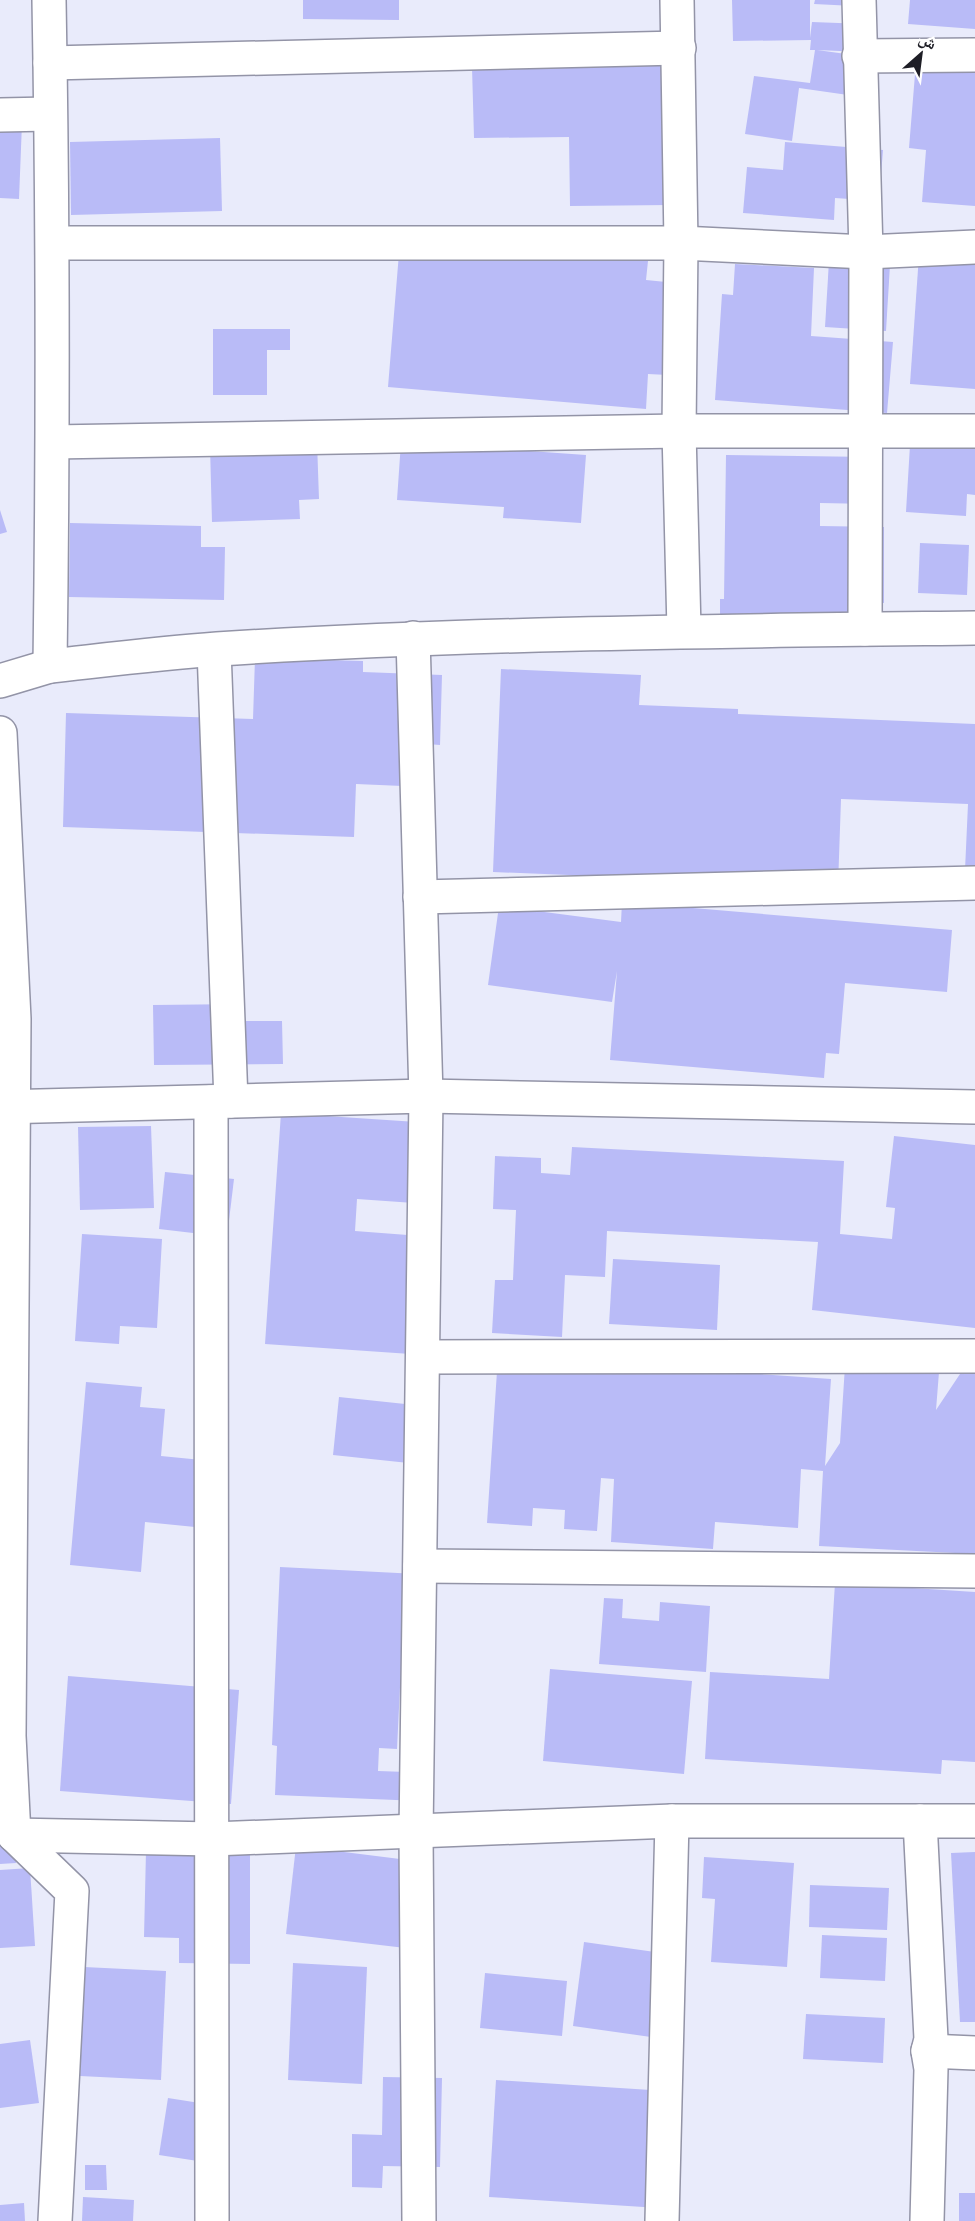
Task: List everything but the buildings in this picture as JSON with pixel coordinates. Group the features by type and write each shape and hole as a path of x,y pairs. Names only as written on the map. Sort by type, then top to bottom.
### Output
{"street":[{"path":"49,0 49,114 53,243 50,666"},
{"path":"677,0 681,243 679,431 684,630"},
{"path":"859,0 866,252 865,629"},
{"path":"50,63 679,48"},
{"path":"860,56 975,55"},
{"path":"0,115 49,114"},
{"path":"53,243 681,243 866,252 975,247"},
{"path":"53,442 679,431 975,431"},
{"path":"0,681 50,666 214,650 413,638 684,630 975,628"},
{"path":"413,638 426,1096 416,1833 419,2221"},
{"path":"212,2221 213,1839 221,1102 214,650"},
{"path":"0,733 14,1019 7,1107 5,1737 14,1835 72,1891 55,2221"},
{"path":"420,897 975,883"},
{"path":"7,1107 426,1096 975,1107"},
{"path":"423,1357 975,1356"},
{"path":"420,1566 975,1571"},
{"path":"14,1835 213,1839 416,1833 672,1821 975,1821"},
{"path":"662,2221 672,1821"},
{"path":"920,1821 931,2039 928,2051 931,2069 927,2221"},
{"path":"928,2051 975,2052"}]}
